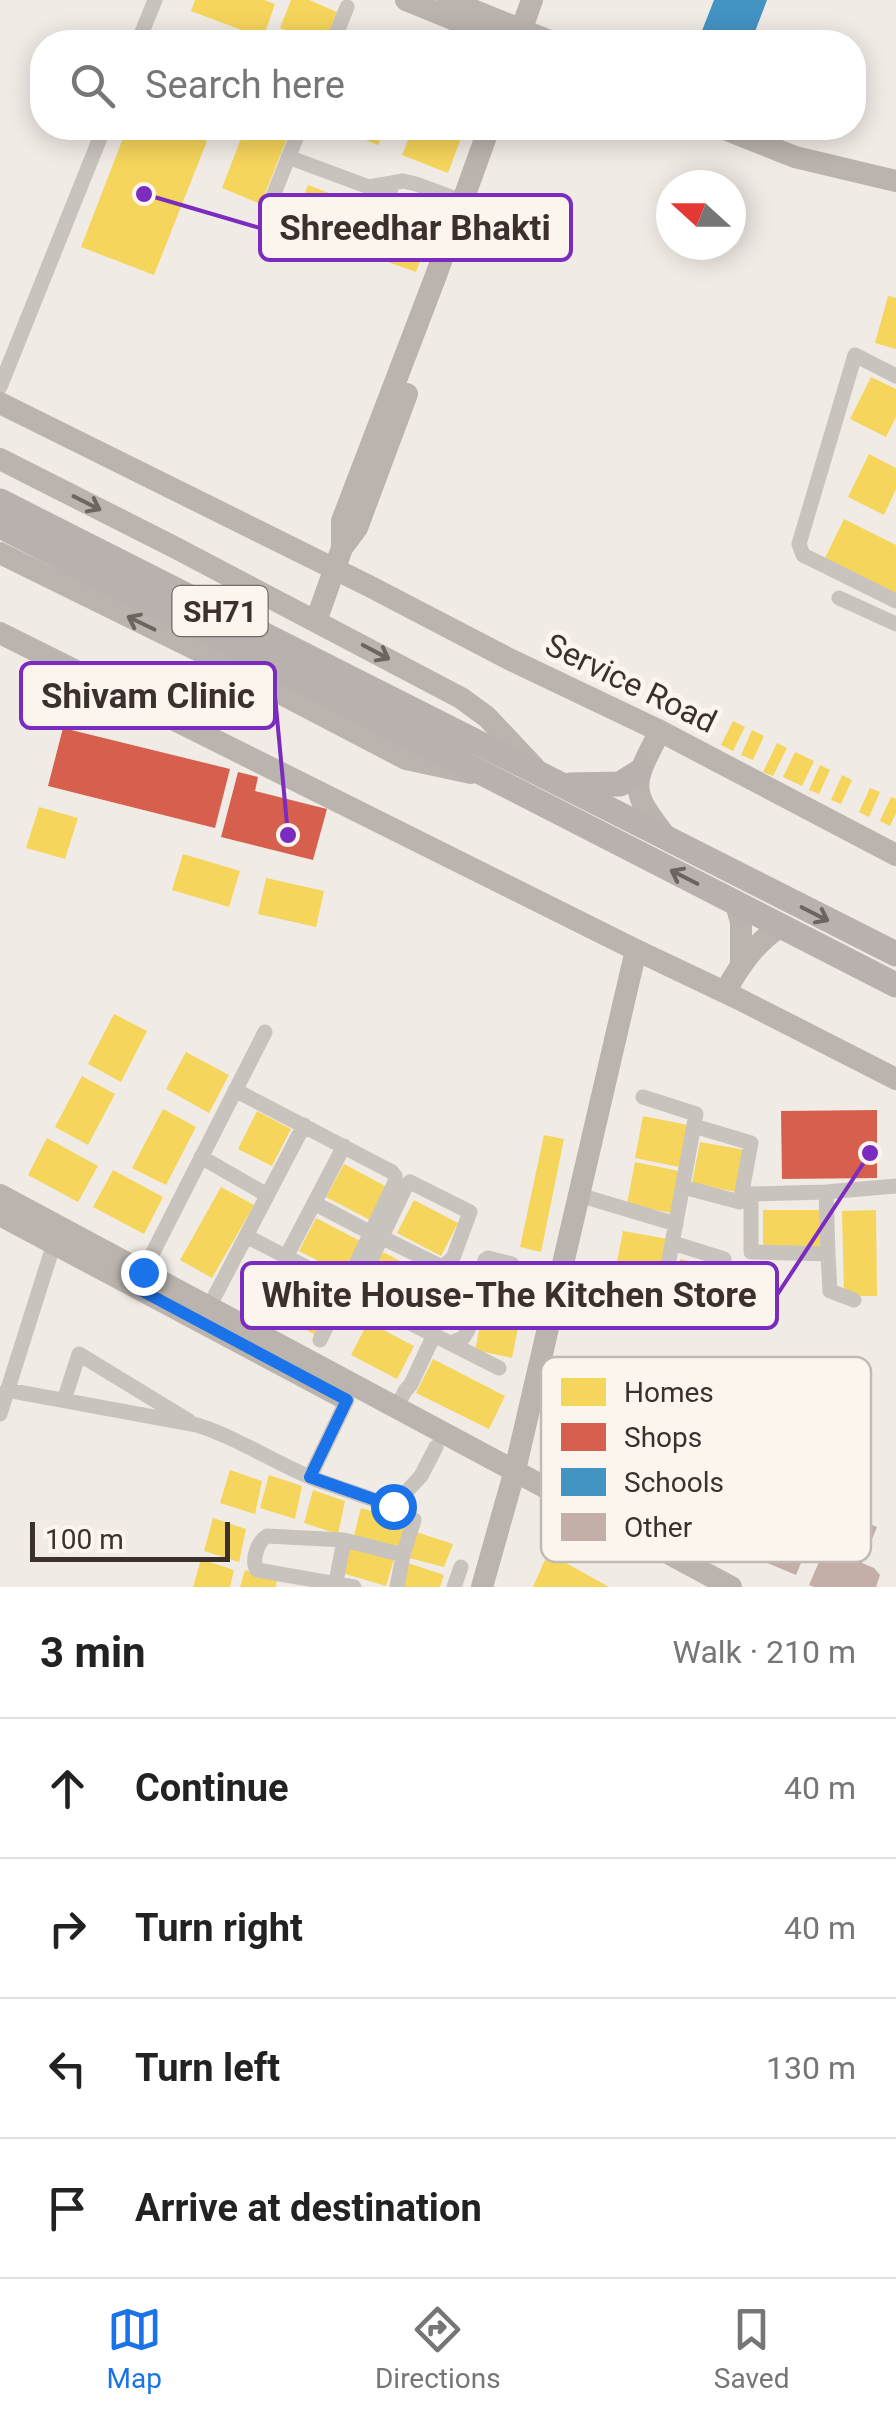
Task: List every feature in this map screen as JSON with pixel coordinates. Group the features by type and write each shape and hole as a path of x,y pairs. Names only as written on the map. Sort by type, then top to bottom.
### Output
{"main road":[{"name":"SH71","path":"0,501 896,954"},
{"name":"SH71","path":"0,526 896,985"},
{"path":"551,779 620,784 639,772"}],"street":[{"path":"143,30 155,0"},
{"path":"406,0 499,30"},
{"path":"448,0 509,30"},
{"path":"528,30 532,0"},
{"path":"531,30 546,0"},
{"path":"338,30 347,7"},
{"path":"0,387 99,140"},
{"path":"268,208 295,140"},
{"path":"339,559 342,521 485,140"},
{"path":"316,621 339,559 357,528 498,140"},
{"path":"752,140 794,157 896,180"},
{"path":"794,140 896,165"},
{"path":"288,157 356,184 369,187 404,181 462,202"},
{"path":"372,246 393,183"},
{"path":"896,376 855,356 798,544 802,555 896,602"},
{"name":"Service Road","path":"0,403 339,559 510,659 660,732 896,856"},
{"path":"0,459 461,698 487,717 551,779"},
{"path":"0,554 207,655 406,759 484,776"},
{"path":"840,598 896,624"},
{"path":"0,632 896,1079"},
{"path":"660,732 639,772 637,784 642,805 667,838"},
{"path":"736,904 742,922 741,963"},
{"path":"725,992 741,963 768,934 782,926"},
{"path":"549,1357 643,953"},
{"path":"139,1279 265,1032"},
{"path":"235,1090 392,1172 395,1182 357,1296 500,1368"},
{"path":"644,1097 696,1114 662,1298 710,1317 724,1259 673,1243"},
{"path":"209,1307 304,1125"},
{"path":"682,1187 740,1202 750,1143 694,1126"},
{"path":"286,1257 344,1146"},
{"path":"201,1157 268,1195"},
{"path":"320,1340 344,1287 410,1182 470,1212 453,1258 430,1278 417,1310 427,1328"},
{"path":"828,1254 751,1252 750,1194 896,1186"},
{"path":"826,1192 830,1292 854,1300"},
{"path":"0,1195 56,1235"},
{"path":"586,1197 676,1224"},
{"path":"314,1203 444,1268"},
{"path":"0,1214 56,1235 347,1400 436,1446 541,1492"},
{"path":"0,1414 56,1235"},
{"path":"246,1236 344,1287"},
{"path":"451,1344 468,1330 484,1260 512,1264"},
{"path":"400,1400 412,1384 436,1288 455,1278 481,1272"},
{"path":"607,1273 664,1286"},
{"path":"139,1279 209,1307 400,1400 541,1494"},
{"path":"64,1400 79,1354 197,1426"},
{"path":"7,1390 220,1432 310,1477 393,1506 414,1520 397,1587"},
{"path":"498,1587 541,1391"},
{"path":"310,1477 347,1400"},
{"path":"393,1506 421,1476 436,1446"},
{"path":"482,1587 520,1482"},
{"path":"354,1587 257,1570 254,1561 261,1541 268,1536 344,1540 403,1556"},
{"path":"335,1585 344,1540"},
{"path":"658,1562 701,1587"},
{"path":"680,1562 730,1587"},
{"path":"454,1587 460,1568"}],"building: Homes":[{"path":"195,0 264,0 275,4 266,30 242,30 191,11"},
{"path":"291,0 309,0 337,12 330,30 280,28"},
{"path":"122,140 207,141 154,275 81,247"},
{"path":"240,140 286,140 261,204 222,188"},
{"path":"408,140 460,140 448,173 402,155"},
{"path":"308,185 378,212 363,249 293,223"},
{"path":"411,201 439,212 416,272 388,262"},
{"path":"888,296 896,298 896,349 875,343"},
{"path":"871,377 896,389 896,417 886,437 850,419"},
{"path":"869,454 896,468 896,489 884,515 848,497"},
{"path":"844,519 896,545 896,595 824,560"},
{"path":"733,721 745,727 733,751 721,745"},
{"path":"752,730 764,736 753,760 741,755"},
{"path":"777,743 787,748 773,776 763,772"},
{"path":"795,752 814,761 802,786 783,777"},
{"path":"820,765 830,770 819,794 809,790"},
{"path":"842,775 852,780 841,804 831,800"},
{"path":"870,788 880,792 869,817 859,812"},
{"path":"891,797 896,799 896,813 890,826 880,821"},
{"path":"39,807 78,818 65,859 26,848"},
{"path":"183,854 240,871 229,907 172,890"},
{"path":"266,878 324,891 316,927 258,914"},
{"path":"114,1014 147,1031 121,1082 88,1064"},
{"path":"186,1052 229,1075 209,1113 166,1089"},
{"path":"82,1076 115,1094 88,1145 55,1127"},
{"path":"163,1109 196,1127 166,1185 132,1168"},
{"path":"257,1111 291,1129 272,1166 238,1149"},
{"path":"643,1116 688,1125 679,1167 635,1158"},
{"path":"544,1135 564,1139 541,1252 520,1247"},
{"path":"47,1138 98,1166 78,1202 28,1175"},
{"path":"700,1142 745,1150 736,1192 692,1183"},
{"path":"635,1162 679,1171 671,1213 627,1204"},
{"path":"344,1164 387,1187 370,1220 326,1197"},
{"path":"113,1170 163,1197 144,1234 93,1207"},
{"path":"221,1187 254,1205 212,1278 180,1260"},
{"path":"414,1200 458,1223 441,1256 397,1233"},
{"path":"763,1210 820,1210 820,1250 763,1250"},
{"path":"876,1210 877,1296 844,1296 842,1211"},
{"path":"316,1218 360,1241 343,1274 299,1251"},
{"path":"623,1231 668,1239 659,1281 615,1272"},
{"path":"383,1252 427,1275 409,1308 365,1285"},
{"path":"680,1259 716,1266 708,1306 672,1299"},
{"path":"263,1266 335,1303 318,1336 246,1300"},
{"path":"490,1277 527,1284 512,1358 475,1350"},
{"path":"368,1322 414,1346 397,1379 351,1355"},
{"path":"433,1359 505,1396 489,1429 416,1393"},
{"path":"230,1470 262,1481 255,1514 220,1503"},
{"path":"269,1475 302,1486 295,1519 260,1508"},
{"path":"313,1490 345,1501 338,1534 304,1523"},
{"path":"361,1508 407,1521 398,1548 354,1535"},
{"path":"213,1518 246,1529 239,1562 204,1551"},
{"path":"416,1532 453,1544 444,1567 409,1558"},
{"path":"349,1546 394,1559 386,1586 342,1573"},
{"path":"201,1559 234,1570 230,1587 193,1587"},
{"path":"544,1562 564,1562 609,1587 533,1587"},
{"path":"408,1563 444,1575 440,1587 401,1587"},
{"path":"245,1570 277,1580 276,1587 240,1587"}],"building: Shops":[{"path":"63,728 230,769 215,828 48,786"},
{"path":"238,772 258,777 255,791 327,809 313,860 221,837"},
{"path":"877,1110 877,1178 782,1179 781,1111"}],"building: Schools":[{"path":"714,0 767,0 756,30 702,30"}],"building: Other":[{"path":"765,1562 801,1562 796,1575"},
{"path":"819,1562 862,1562 880,1575 876,1587 809,1585"}],"place":[{"name":"Shreedhar Bhakti","path":"144,194"},
{"name":"Shivam Clinic","path":"288,835"},
{"name":"White House-The Kitchen Store","path":"870,1153"}],"route":[{"path":"143,1272 135,1287 347,1400 310,1477 393,1506"}]}
